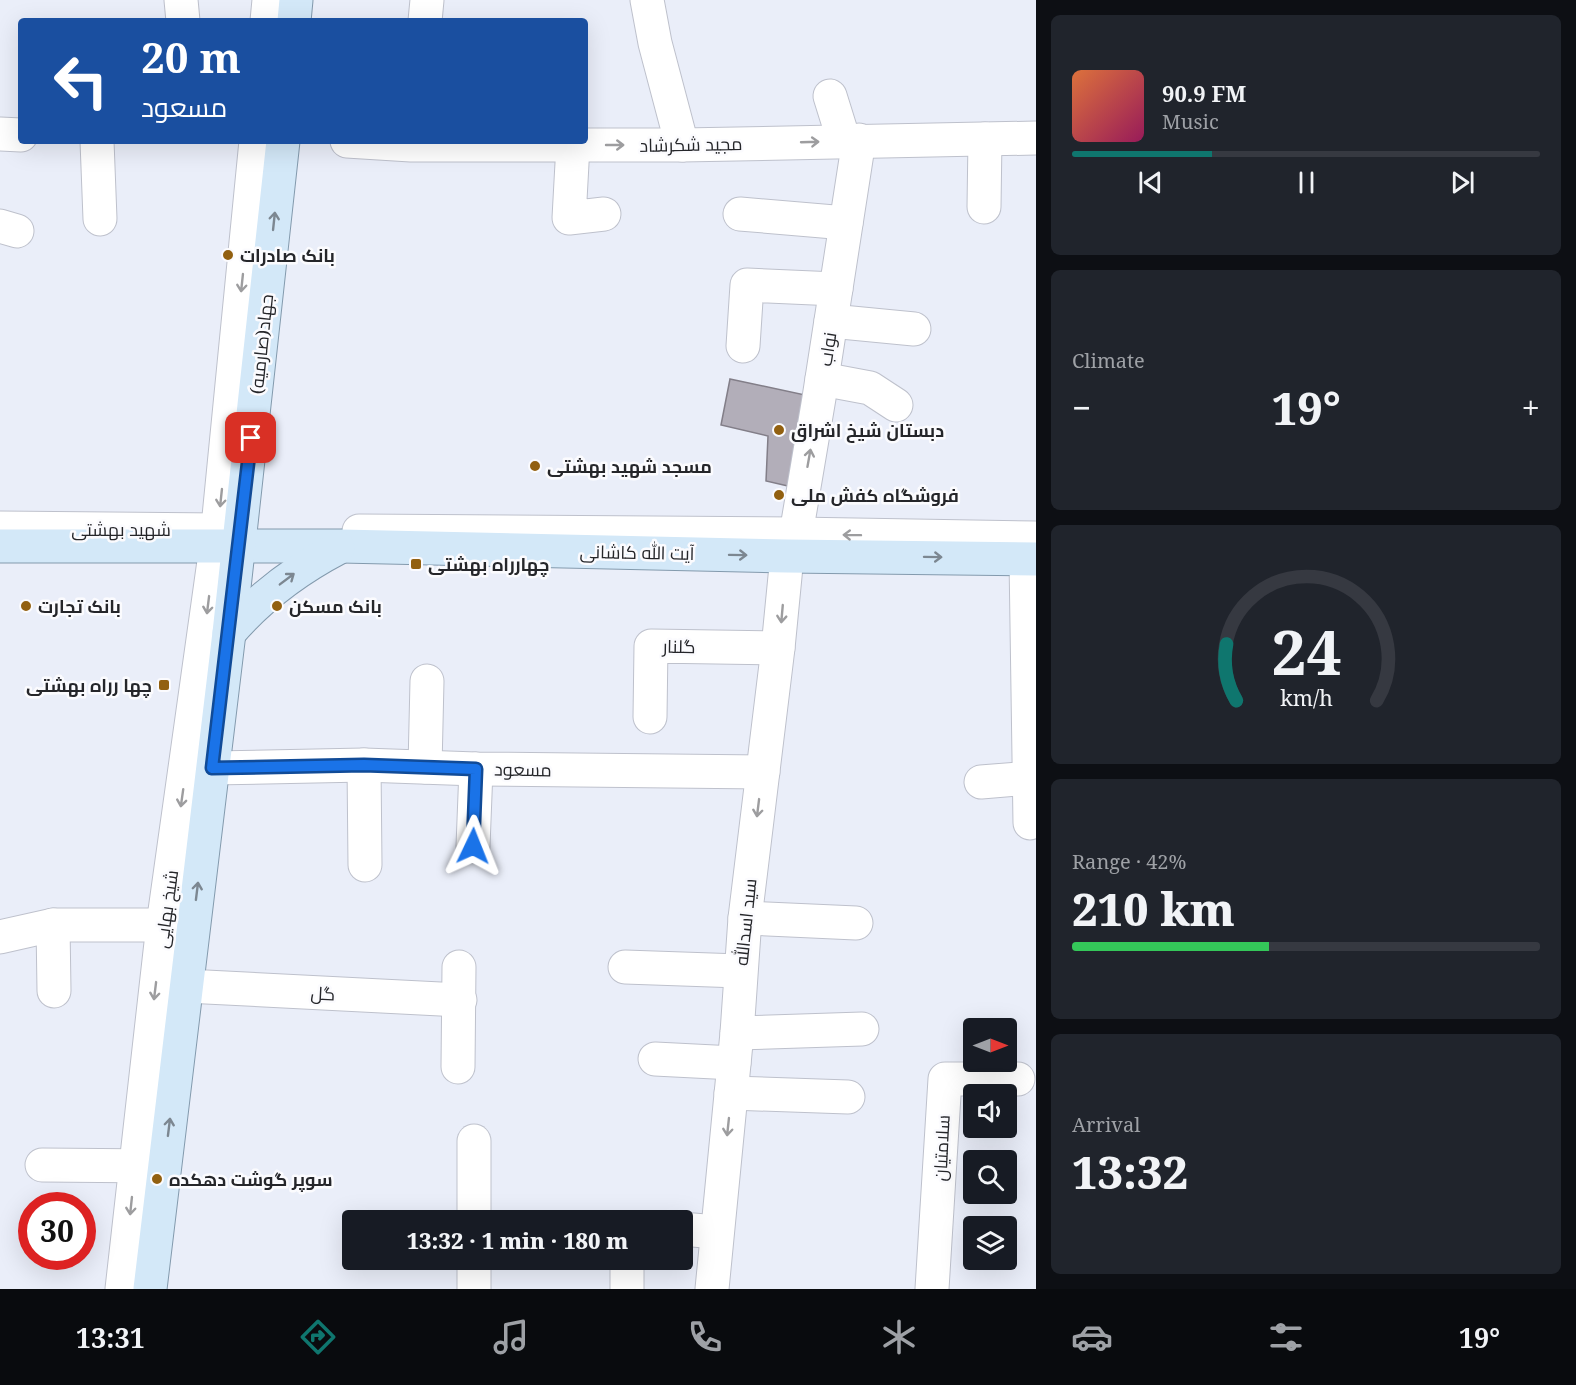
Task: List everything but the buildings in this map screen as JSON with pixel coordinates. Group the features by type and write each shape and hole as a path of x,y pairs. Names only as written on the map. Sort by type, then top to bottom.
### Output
{"main road":[{"path":"294,18 296,0"},
{"name":"جهاد(صارمیه)","path":"228,538 283,144"},
{"name":"شهید بهشتی","path":"0,546 228,538"},
{"name":"آیت الله کاشانی","path":"228,538 341,546 791,545 1033,552"},
{"name":"شیخ بهایی","path":"150,1289 150,1166 186,986 178,925 212,768 229,633 228,538"},
{"path":"229,633 249,609 267,594 306,564 341,546"}],"street":[{"path":"181,0 183,18"},
{"path":"267,18 269,0"},
{"path":"425,18 427,0"},
{"path":"647,0 655,43 682,145"},
{"path":"830,96 851,140"},
{"path":"0,134 18,135"},
{"name":"مجید شکرشاد","path":"492,144 682,145 1036,138"},
{"path":"984,207 985,139"},
{"name":"نواب","path":"791,545 822,379 846,223 851,140"},
{"path":"97,144 100,219"},
{"name":"جهاد(صارمیه)","path":"228,538 256,144"},
{"path":"573,145 569,218 604,214"},
{"path":"740,214 846,223"},
{"path":"742,346 747,285 836,289"},
{"path":"831,321 914,329"},
{"path":"822,379 870,388 896,405"},
{"name":"شهید بهشتی","path":"0,528 228,538"},
{"name":"آیت الله کاشانی","path":"228,538 791,545"},
{"name":"شیخ بهایی","path":"123,1289 150,1166 178,925 228,538"},
{"name":"سید اسدالله","path":"712,1289 734,1063 745,918 791,545"},
{"path":"1030,823 1033,552"},
{"name":"گلنار","path":"650,717 651,646 778,648"},
{"path":"425,767 427,681"},
{"path":"364,765 364,865"},
{"name":"مسعود","path":"212,768 364,765 476,769 763,771"},
{"path":"473,846 476,769"},
{"path":"981,782 1030,778"},
{"path":"745,918 856,923"},
{"path":"53,925 54,991"},
{"path":"0,937 53,925 178,925"},
{"path":"458,1067 459,968"},
{"path":"625,968 740,971"},
{"name":"گل","path":"186,986 460,1000"},
{"path":"734,1063 862,1029"},
{"path":"656,1059 734,1063 848,1097"},
{"name":"سلامتیان","path":"932,1289 945,1079 1018,1079"},
{"path":"474,1141 474,1210"},
{"path":"42,1165 150,1166"},
{"path":"693,1230 717,1232"},
{"path":"474,1270 474,1289"},
{"path":"627,1270 627,1289"}],"place":[{"name":"بانک صادرات","path":"228,255"},
{"name":"دبستان شیخ اشراق","path":"779,430"},
{"name":"مسجد شهید بهشتی","path":"535,466"},
{"name":"فروشگاه کفش ملی","path":"779,495"},
{"name":"چهارراه بهشتی","path":"416,564"},
{"name":"بانک تجارت","path":"26,606"},
{"name":"بانک مسکن","path":"277,606"},
{"name":"چها رراه بهشتی","path":"164,685"},
{"name":"سوپر گوشت دهکده","path":"157,1179"}],"route":[{"path":"251,438 212,768 364,765 476,769 473,846"}]}
